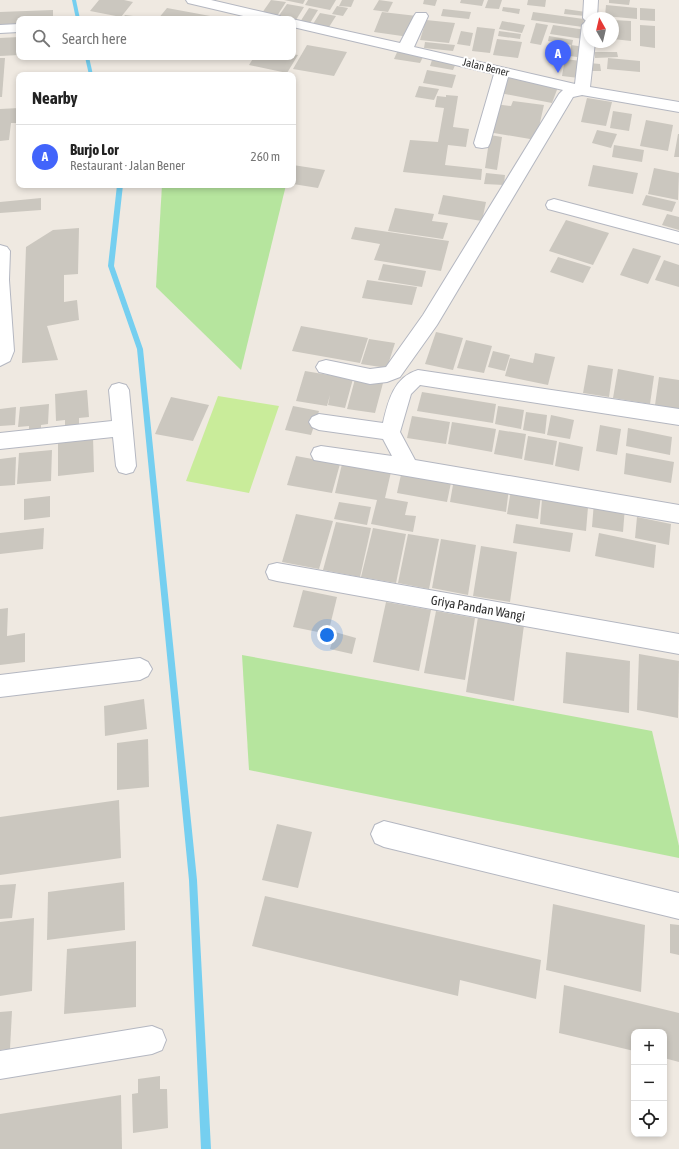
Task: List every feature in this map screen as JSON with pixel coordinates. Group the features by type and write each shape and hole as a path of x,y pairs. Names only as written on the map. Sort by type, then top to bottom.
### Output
{"street":[{"path":"193,0 262,16"},
{"path":"590,12 591,0"},
{"path":"405,49 421,16"},
{"name":"Jalan Bener","path":"296,24 582,90 679,107"},
{"path":"0,29 16,28"},
{"path":"326,367 378,378 388,376 393,372 430,320 567,94 582,90 587,48"},
{"path":"482,143 502,71"},
{"path":"554,206 679,238"},
{"path":"0,359 4,356 5,351 1,282 1,251"},
{"path":"408,467 390,432 408,383 418,377 679,417"},
{"path":"119,390 126,466"},
{"path":"319,422 390,432"},
{"path":"0,441 123,428"},
{"path":"321,454 408,467 679,514"},
{"name":"Griya Pandan Wangi","path":"277,572 679,644"},
{"path":"0,686 140,669"},
{"path":"384,834 679,906"},
{"path":"0,1065 152,1040"}],"green space":[{"path":"162,188 285,188 241,370 156,287"},
{"path":"218,396 279,406 249,493 186,481"},
{"path":"242,655 652,731 679,846 679,858 249,770"}],"building":[{"path":"99,0 124,0 133,2 122,16 90,11"},
{"path":"271,0 286,2 277,16 262,13"},
{"path":"284,0 305,0 303,4"},
{"path":"308,0 336,0 330,10 305,5"},
{"path":"342,0 354,0 351,7 339,6"},
{"path":"379,0 393,2 388,12 373,10"},
{"path":"424,0 437,0 435,6 423,4"},
{"path":"461,0 484,0 482,6 460,3"},
{"path":"488,0 502,0 499,9 485,8"},
{"path":"528,0 546,0 545,7 527,5"},
{"path":"609,0 630,0 629,5 609,3"},
{"path":"287,4 304,7 296,20 296,16 279,16"},
{"path":"606,5 637,8 637,19 619,17 619,12 605,12"},
{"path":"337,6 348,8 343,16 332,14"},
{"path":"503,7 520,9 519,14 502,11"},
{"path":"167,8 210,16 160,16"},
{"path":"309,8 318,10 310,23 300,22"},
{"path":"640,8 655,9 655,21 640,20"},
{"path":"443,9 471,12 469,19 441,16"},
{"path":"565,9 586,12 583,12 583,16 564,14"},
{"path":"53,10 53,16 16,16 16,24 0,26 0,12"},
{"path":"382,12 417,16 409,37 374,32"},
{"path":"533,12 583,19 583,27 531,20"},
{"path":"320,13 336,16 329,27 313,24"},
{"path":"426,20 455,23 449,43 420,40"},
{"path":"619,20 631,21 631,41 619,40"},
{"path":"502,21 525,25 522,33 499,29"},
{"path":"536,23 548,25 541,45 530,43"},
{"path":"553,25 583,30 583,39 550,34"},
{"path":"640,25 655,26 655,48 640,46"},
{"path":"477,27 495,29 490,53 472,51"},
{"path":"461,31 473,33 470,46 457,44"},
{"path":"499,31 521,34 520,39 498,36"},
{"path":"549,36 573,40 572,45 548,41"},
{"path":"16,37 16,55 0,56 0,38"},
{"path":"497,39 522,42 518,58 493,55"},
{"path":"425,42 455,45 453,51 424,48"},
{"path":"307,45 347,52 334,76 293,69"},
{"path":"557,45 568,46 566,58 555,57"},
{"path":"571,45 585,48 584,58 570,56"},
{"path":"398,50 424,55 420,63 394,59"},
{"path":"594,52 617,52 618,57 595,58"},
{"path":"433,57 457,61 453,70 430,66"},
{"path":"0,58 5,58 2,97 0,97"},
{"path":"608,58 640,61 640,72 607,69"},
{"path":"565,59 581,61 579,78 562,76"},
{"path":"252,60 295,60 288,72 249,65"},
{"path":"589,63 600,64 601,71 590,71"},
{"path":"427,70 456,75 452,88 423,83"},
{"path":"506,77 558,87 552,103 500,93"},
{"path":"419,86 439,89 434,100 415,97"},
{"path":"446,95 458,96 453,127 469,129 466,147 448,145 445,165 482,169 481,180 403,172 410,140 438,142 444,108 435,107 437,96 446,97"},
{"path":"587,98 612,102 606,126 581,122"},
{"path":"513,101 544,105 536,140 488,132 495,104 511,106"},
{"path":"16,108 16,123 11,123 9,140 0,141 0,109"},
{"path":"613,111 632,114 629,131 610,128"},
{"path":"646,120 673,125 668,151 640,146"},
{"path":"597,130 617,134 611,148 592,143"},
{"path":"678,134 679,157 674,157"},
{"path":"490,135 502,137 497,170 485,168"},
{"path":"614,145 644,150 642,162 612,157"},
{"path":"296,165 325,170 318,188 296,184"},
{"path":"593,165 638,173 633,194 588,186"},
{"path":"654,168 679,173 678,200 648,194"},
{"path":"486,173 505,175 504,185 484,184"},
{"path":"443,195 486,202 482,221 438,214"},
{"path":"646,195 676,202 672,212 642,205"},
{"path":"41,198 41,210 0,213 0,202"},
{"path":"395,208 434,214 432,221 448,223 443,239 388,231"},
{"path":"667,214 679,217 679,230 662,225"},
{"path":"566,220 609,233 593,265 549,251"},
{"path":"355,227 449,241 441,271 374,260 380,244 351,239"},
{"path":"79,228 78,274 64,275 64,302 77,300 79,320 47,326 58,360 22,363 26,247 53,230"},
{"path":"633,248 661,256 648,284 620,275"},
{"path":"558,257 591,267 583,283 550,272"},
{"path":"664,260 679,265 679,287 655,280"},
{"path":"383,264 426,271 422,287 378,280"},
{"path":"367,280 417,287 412,305 362,298"},
{"path":"301,326 368,338 360,363 292,351"},
{"path":"436,332 463,338 453,370 425,364"},
{"path":"369,339 395,343 387,368 361,364"},
{"path":"466,340 492,346 484,373 457,368"},
{"path":"493,351 510,355 505,371 488,367"},
{"path":"535,353 555,357 548,385 505,376 510,358 533,363"},
{"path":"588,365 613,369 609,397 583,393"},
{"path":"618,369 654,376 650,404 613,398"},
{"path":"305,371 353,379 345,408 328,405 330,395 327,406 296,401"},
{"path":"659,377 679,380 679,409 655,405"},
{"path":"355,379 383,383 375,413 347,409"},
{"path":"87,390 89,417 79,418 79,424 65,426 65,420 56,421 55,394"},
{"path":"422,392 496,404 493,423 417,411"},
{"path":"171,397 209,405 193,441 155,434"},
{"path":"49,404 48,424 41,425 41,429 29,430 29,426 18,427 20,407"},
{"path":"293,406 319,411 311,435 285,430"},
{"path":"498,406 524,410 521,429 495,424"},
{"path":"16,407 15,425 0,426 0,409"},
{"path":"526,412 547,415 545,434 523,430"},
{"path":"551,415 574,420 570,439 547,435"},
{"path":"412,416 450,422 446,444 407,438"},
{"path":"452,422 496,429 492,452 448,444"},
{"path":"600,425 621,429 617,455 596,451"},
{"path":"628,428 672,437 670,455 626,446"},
{"path":"499,430 526,434 522,459 494,454"},
{"path":"528,436 557,441 553,465 524,460"},
{"path":"93,437 94,472 58,476 58,442"},
{"path":"559,442 583,447 579,471 555,466"},
{"path":"52,450 51,481 17,484 19,453"},
{"path":"626,453 674,462 671,483 624,474"},
{"path":"296,456 340,464 332,493 287,485"},
{"path":"16,457 15,485 0,486 0,459"},
{"path":"342,464 391,472 385,498 408,502 405,515 416,516 413,532 371,524 377,500 335,493"},
{"path":"402,470 452,478 447,502 397,493"},
{"path":"454,479 509,488 506,512 450,502"},
{"path":"511,490 541,495 538,519 507,514"},
{"path":"50,496 50,517 24,520 24,499"},
{"path":"542,499 588,507 586,531 540,524"},
{"path":"339,502 371,507 367,525 334,519"},
{"path":"594,502 625,507 623,532 592,527"},
{"path":"296,514 333,521 319,569 282,562"},
{"path":"637,517 671,524 669,545 635,538"},
{"path":"336,522 371,528 360,577 323,570"},
{"path":"516,524 573,533 570,552 513,543"},
{"path":"44,528 43,549 0,554 0,533"},
{"path":"373,528 406,534 396,583 361,577"},
{"path":"599,533 656,545 654,568 595,556"},
{"path":"408,534 439,539 429,589 398,583"},
{"path":"441,539 476,545 468,595 432,588"},
{"path":"481,546 517,552 510,602 473,596"},
{"path":"303,590 337,597 328,634 293,627"},
{"path":"386,602 431,610 419,671 373,662"},
{"path":"8,608 7,636 25,633 25,662 0,665 0,609"},
{"path":"436,611 475,618 465,680 424,673"},
{"path":"478,617 524,625 514,701 466,692"},
{"path":"335,632 356,638 352,654 330,649"},
{"path":"566,652 630,661 629,713 563,703"},
{"path":"639,654 679,661 678,718 637,710"},
{"path":"144,699 147,729 105,736 104,706"},
{"path":"148,739 149,787 117,790 117,743"},
{"path":"119,800 121,858 0,875 0,817"},
{"path":"277,824 312,832 298,888 262,880"},
{"path":"124,882 125,930 47,940 48,892"},
{"path":"16,884 12,918 0,919 0,885"},
{"path":"265,896 541,960 536,999 460,980 458,996 252,946"},
{"path":"553,904 645,925 641,992 546,970"},
{"path":"34,918 32,991 0,996 0,922"},
{"path":"670,924 679,925 679,955 670,953"},
{"path":"136,941 136,1007 64,1014 67,949"},
{"path":"564,985 679,1013 679,1062 667,1059 667,1029 631,1029 631,1050 559,1033"},
{"path":"12,1011 10,1049 0,1050 0,1012"},
{"path":"160,1076 160,1089 167,1089 168,1128 133,1133 132,1094 138,1093 138,1079"},
{"path":"121,1095 122,1149 0,1149 0,1114"}],"waterway":[{"path":"74,0 77,16"},
{"path":"88,60 90,72"},
{"path":"120,188 111,266 140,349 193,880 206,1149"}],"place":[{"name":"Burjo Lor","path":"558,73"}]}
